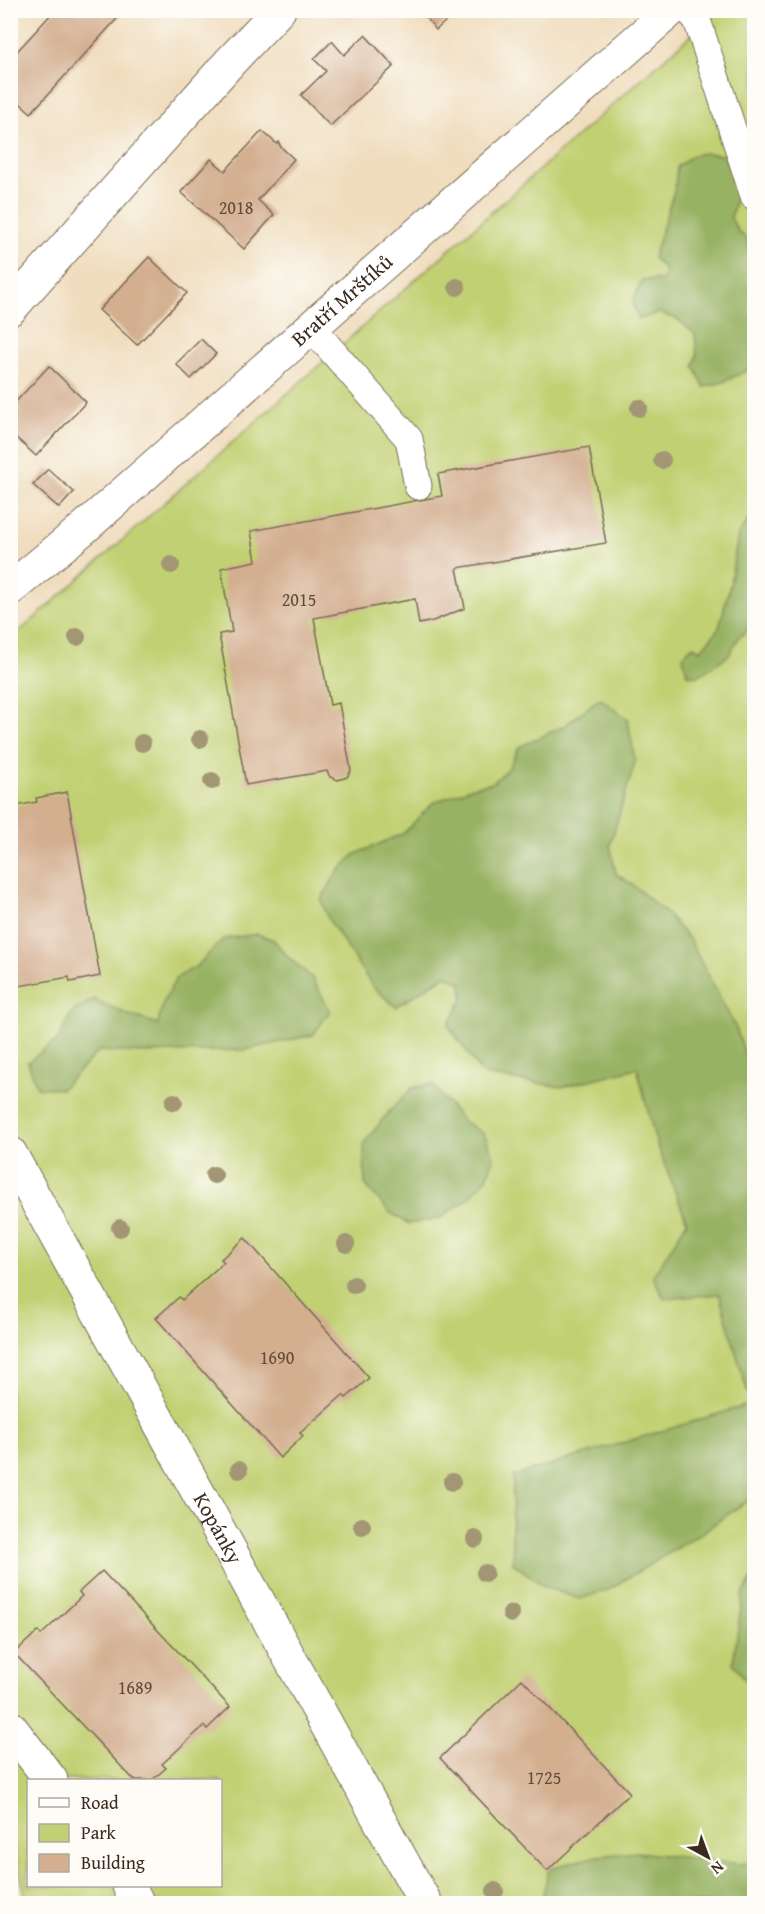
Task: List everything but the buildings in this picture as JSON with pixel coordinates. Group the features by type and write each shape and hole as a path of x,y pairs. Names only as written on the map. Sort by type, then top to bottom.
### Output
{"street":[{"path":"10,309 279,10"},
{"name":"Bratří Mrštíků","path":"12,585 93,521 671,10"},
{"name":"Kopánky","path":"10,1153 417,1900"},
{"path":"10,1727 50,1779"},
{"path":"130,1887 138,1904"}],"lane":[{"path":"688,10 697,20 754,196"},
{"path":"312,328 410,439 418,486"}],"green space":[{"path":"718,11 754,11 754,1059 752,1060 754,1068 754,1903 27,1903 10,1828 10,640"},
{"path":"705,153 722,155 734,169 740,181 731,218 738,231 747,239 754,270 754,367 723,382 704,387 694,366 697,355 695,334 677,319 659,313 639,319 632,303 642,280 663,280 665,270 653,258 675,188 677,167 693,155"},
{"path":"754,512 754,626 739,637 729,655 698,676 687,674 683,656 693,646 701,650 719,628 730,585 738,535"},
{"path":"600,698 628,720 635,762 610,845 616,874 632,884 668,915 689,939 736,1028 754,1081 754,1496 697,1536 608,1590 579,1599 545,1587 513,1563 513,1476 751,1404 719,1294 664,1299 653,1276 687,1222 656,1142 637,1068 562,1087 483,1075 448,1025 463,999 462,983 446,975 396,1007 373,987 329,920 321,900 336,874 354,855 404,833 433,803 473,787 492,783 508,769 519,747 564,726"},
{"path":"257,934 274,940 287,956 312,978 330,1011 313,1035 244,1050 144,1053 99,1051 61,1089 37,1087 28,1062 59,1038 72,1012 94,999 129,1015 158,1024 163,1003 176,978 197,966 223,939"},
{"path":"432,1084 462,1120 484,1134 494,1157 487,1178 468,1199 440,1218 409,1224 389,1212 365,1184 364,1143 412,1088"},
{"path":"754,1575 754,1691 733,1663 743,1594"},
{"path":"637,1852 741,1864 754,1861 754,1903 541,1904 549,1868 597,1856"}]}
